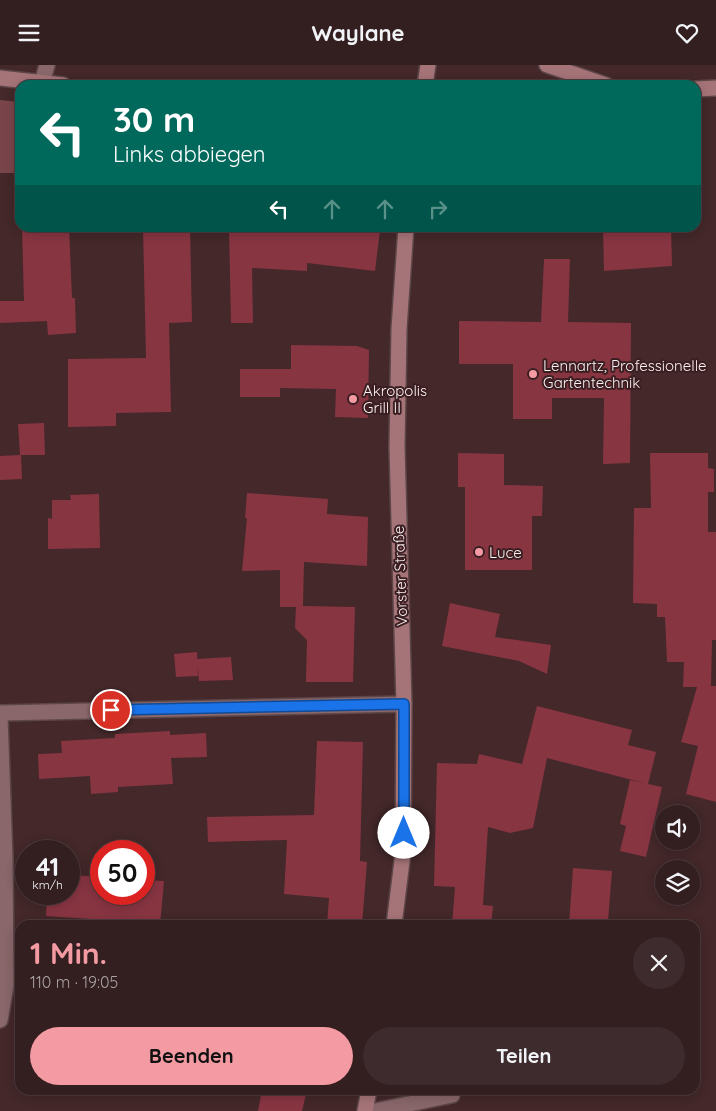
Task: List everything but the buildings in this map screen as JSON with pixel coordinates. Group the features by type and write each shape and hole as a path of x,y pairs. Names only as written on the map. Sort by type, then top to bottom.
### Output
{"main road":[{"path":"426,80 428,65"},
{"path":"547,65 591,80"},
{"path":"0,78 17,80"},
{"path":"701,89 716,88"},
{"name":"Vorster Straße","path":"395,920 404,853 404,704 397,447 399,329 406,232"},
{"path":"365,1111 368,1095"}],"street":[{"path":"43,80 47,65"},
{"path":"0,713 404,704"},
{"path":"0,717 5,859 6,985 0,1020"},
{"path":"375,1111 452,1095"}],"shaded area":[{"path":"0,100 15,102 15,173 0,173"}],"place":[{"name":"Lennartz, Professionelle Gartentechnik","path":"533,374"},
{"name":"Akropolis Grill II","path":"353,399"},
{"name":"Luce","path":"479,552"}],"route":[{"path":"111,710 404,704 404,833"}]}
